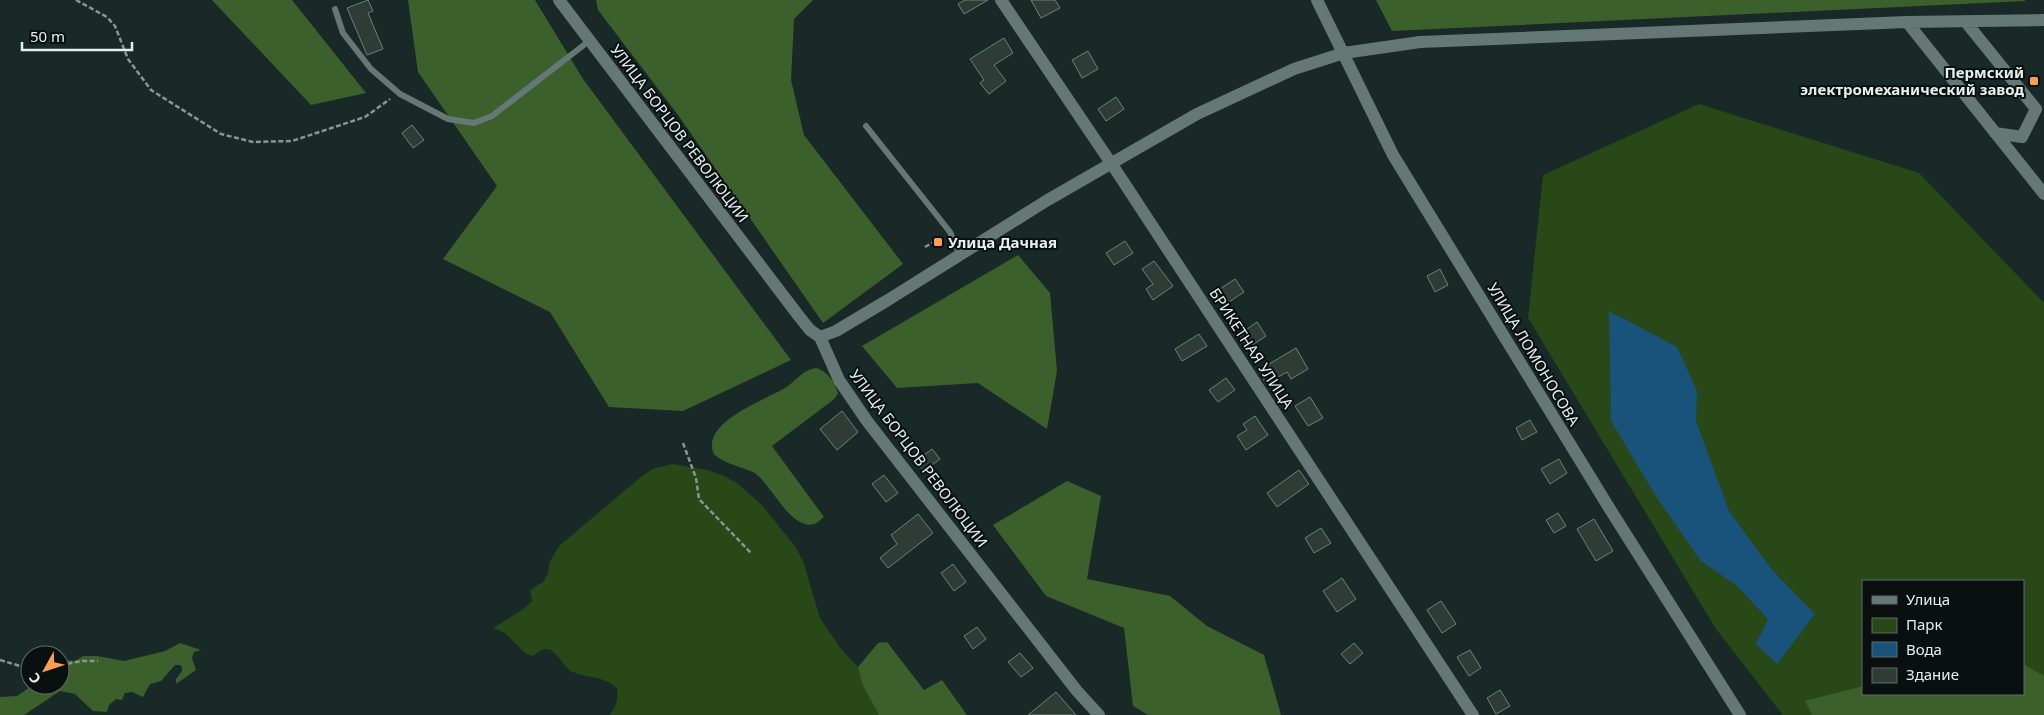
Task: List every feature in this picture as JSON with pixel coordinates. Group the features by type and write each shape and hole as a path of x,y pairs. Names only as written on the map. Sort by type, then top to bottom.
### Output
{"street":[{"name":"УЛИЦА БОРЦОВ РЕВОЛЮЦИИ","path":"559,0 798,315 810,330 820,337 839,380 867,421 1077,690 1099,715"},
{"name":"БРИКЕТНАЯ УЛИЦА","path":"1001,0 1473,715"},
{"name":"УЛИЦА ЛОМОНОСОВА","path":"1317,0 1393,155 1608,506 1740,715"},
{"path":"820,337 836,331 880,305 1110,164 1197,114 1294,69 1344,53 1420,42 1907,22 2044,20"},
{"path":"1965,21 2036,109 2022,137 1995,133"},
{"path":"1907,22 2044,194"}],"lane":[{"path":"335,9 343,33 371,69 399,92 448,119 474,123 492,116 589,41"},
{"path":"866,126 950,232 960,255"}],"path":[{"path":"76,0 107,17 115,26 128,59 151,90 220,134 253,142 292,141 366,117 399,92"},
{"path":"683,443 696,478 699,499 751,553"},
{"path":"0,660 20,666"},
{"path":"70,663 98,661"}],"green space":[{"path":"212,0 292,0 366,93 311,105"},
{"path":"408,0 535,0 583,79 791,360 683,411 609,407 550,312 443,259 497,186 418,72"},
{"path":"596,0 813,0 794,19 791,80 804,135 903,264 823,323 678,115 598,10"},
{"path":"1376,0 2025,0 2025,1 1392,31"},
{"path":"1699,104 1919,173 2044,303 2044,715 1783,715 1716,629 1528,318 1543,175"},
{"path":"1018,255 1050,293 1057,371 1047,429 978,383 897,388 862,346"},
{"path":"816,368 823,371 830,378 838,394 833,400 772,446 824,517 814,524 805,524 789,513 760,477 715,455 712,441 717,431 726,421 751,405 785,388 807,371"},
{"path":"672,464 708,470 724,476 737,483 761,504 794,545 803,561 820,618 841,649 858,667 862,684 879,715 609,715 616,703 617,688 601,679 569,670 557,655 550,650 542,650 532,656 525,653 505,633 493,628 525,608 532,601 530,590 544,581 548,573 549,563 559,546 642,476 653,469"},
{"path":"1067,481 1101,496 1087,579 1170,596 1207,626 1264,655 1281,715 1148,715 1133,706 1124,628 1046,596 993,525"},
{"path":"887,642 924,690 942,680 967,715 879,715 862,684 858,667 878,643"},
{"path":"180,643 201,650 194,652 192,658 196,670 176,684 176,679 182,671 182,667 175,665 161,681 150,684 143,697 132,692 125,693 122,700 116,699 109,705 107,712 93,711 75,694 70,693 70,660 75,661 83,656 97,656 124,661 165,651"},
{"path":"2024,665 2044,676 2044,715 1812,715 1805,701 1862,686 1862,695 2024,695"},
{"path":"20,694 54,695 24,715 0,715 0,697 17,696"}],"water":[{"path":"1609,311 1677,347 1697,391 1696,421 1729,511 1772,570 1815,614 1777,664 1756,644 1768,619 1736,585 1701,561 1657,498 1611,421"}],"building":[{"path":"368,0 373,11 368,13 383,49 367,55 347,8"},
{"path":"965,0 988,0 964,14 958,4"},
{"path":"1031,0 1055,0 1060,8 1041,18"},
{"path":"1004,38 1013,53 994,65 1006,81 989,94 980,83 984,80 970,59"},
{"path":"1088,51 1098,69 1082,78 1072,60"},
{"path":"1116,97 1124,109 1106,121 1098,109"},
{"path":"412,125 424,140 413,148 402,133"},
{"path":"1125,241 1133,253 1114,265 1106,253"},
{"path":"1154,261 1173,286 1153,300 1146,289 1153,284 1142,269"},
{"path":"1440,269 1448,285 1435,292 1427,276"},
{"path":"1235,279 1244,292 1229,302 1220,289"},
{"path":"1257,322 1266,336 1248,348 1239,335"},
{"path":"1199,334 1207,346 1182,361 1175,349"},
{"path":"1296,348 1308,369 1291,379 1287,372 1266,384 1259,370"},
{"path":"1226,378 1235,390 1218,402 1209,390"},
{"path":"1310,397 1323,418 1308,426 1295,406"},
{"path":"842,411 858,432 837,450 820,429"},
{"path":"1255,416 1268,435 1246,450 1237,436 1247,430 1243,424"},
{"path":"1530,420 1537,432 1522,440 1516,428"},
{"path":"932,449 940,459 924,471 916,461"},
{"path":"1559,459 1567,473 1550,484 1541,469"},
{"path":"1299,470 1309,484 1277,507 1267,493"},
{"path":"884,475 898,493 886,502 872,484"},
{"path":"1558,513 1566,526 1554,533 1546,520"},
{"path":"918,514 933,533 888,568 880,558 897,544 891,535"},
{"path":"1594,519 1613,551 1596,561 1577,529"},
{"path":"1321,528 1331,543 1314,553 1305,538"},
{"path":"953,564 966,582 954,591 941,573"},
{"path":"1342,578 1356,599 1337,612 1323,591"},
{"path":"1441,601 1456,624 1442,633 1427,610"},
{"path":"977,627 986,639 973,649 964,636"},
{"path":"1354,643 1363,653 1350,664 1341,654"},
{"path":"1470,650 1481,668 1469,676 1457,657"},
{"path":"1020,653 1033,668 1021,677 1008,662"},
{"path":"1500,690 1510,706 1496,714 1487,698"},
{"path":"1056,692 1076,715 1028,715"}],"place":[{"name":"Пермский электромеханический завод","path":"2034,81"},
{"name":"Улица Дачная","path":"938,242"}]}
